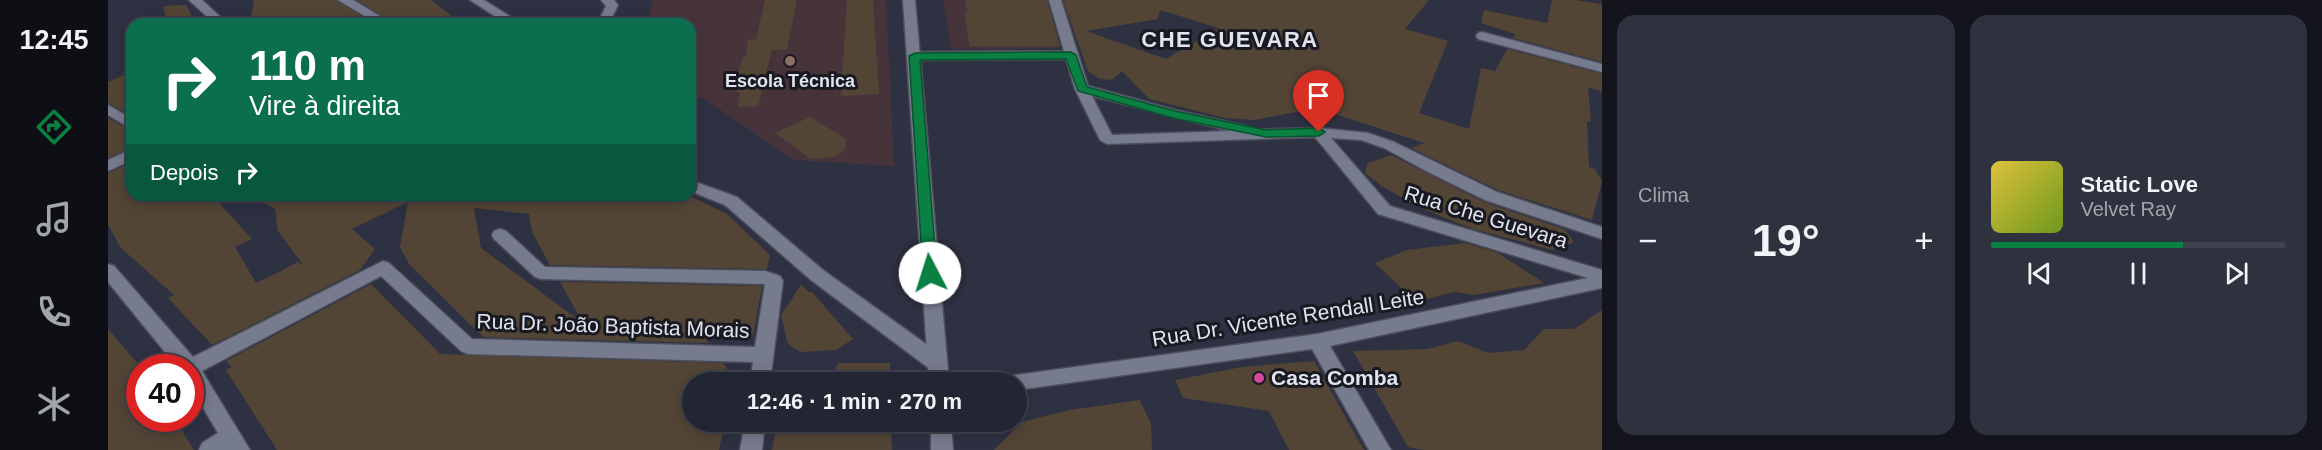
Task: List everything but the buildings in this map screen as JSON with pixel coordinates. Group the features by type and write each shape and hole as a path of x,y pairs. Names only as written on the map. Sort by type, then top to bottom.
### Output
{"street":[{"path":"195,0 215,18"},
{"path":"344,0 376,18"},
{"path":"476,0 506,18"},
{"path":"606,18 612,5 607,0"},
{"path":"909,0 938,372"},
{"name":"Rua Che Guevara","path":"1055,0 1082,89 1107,140 1319,132 1363,136 1389,145 1491,196 1602,233"},
{"path":"1482,36 1602,68"},
{"path":"915,56 1071,55"},
{"path":"1082,89 1173,114 1266,134"},
{"path":"108,109 126,120"},
{"name":"Rua Che Guevara","path":"1319,132 1384,210 1602,276"},
{"path":"108,166 126,157"},
{"path":"696,187 731,201 817,275 938,363"},
{"path":"500,235 541,273 765,277 774,281 761,372"},
{"name":"Rua Dr. João Baptista Morais","path":"204,361 382,267 468,346 763,355"},
{"path":"108,270 178,354"},
{"name":"Rua Dr. Vicente Rendall Leite","path":"1027,380 1317,341 1602,282"},
{"path":"1317,341 1380,450"},
{"path":"204,391 235,443 210,450"},
{"path":"751,450 754,432"},
{"path":"941,432 942,450"}],"shaded area":[{"name":"Escola Técnica","path":"652,0 886,0 894,166 794,160 703,98 696,98 696,18 649,18"},
{"path":"943,0 1046,0 1059,48 951,49"}],"place":[{"name":"Escola Técnica","path":"790,61"},
{"name":"Casa Comba","path":"1259,378"}],"district":[{"name":"CHE GUEVARA","path":"1230,39"}],"route":[{"path":"930,273 915,56 1071,55 1082,89 1173,114 1266,134 1319,132"}]}
